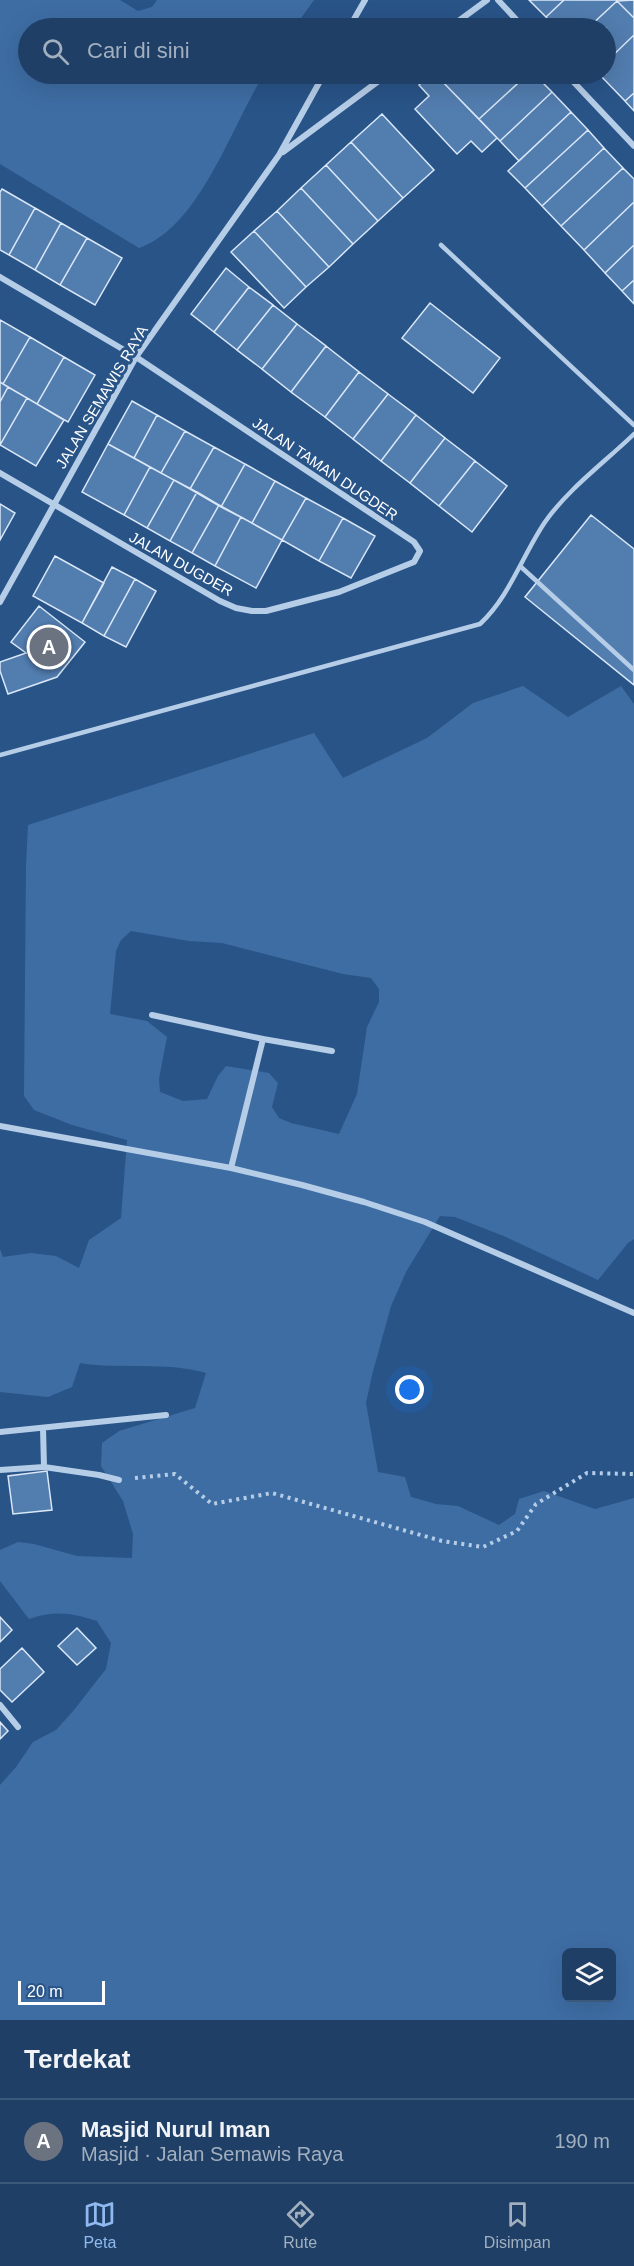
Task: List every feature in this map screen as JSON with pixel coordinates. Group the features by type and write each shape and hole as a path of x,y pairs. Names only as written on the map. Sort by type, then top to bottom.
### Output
{"street":[{"path":"355,18 365,0"},
{"path":"462,18 487,0"},
{"path":"498,0 515,18"},
{"name":"JALAN SEMAWIS RAYA","path":"0,602 136,357 279,155 318,84"},
{"name":"JALAN SEMAWIS RAYA","path":"279,155 375,84"},
{"path":"575,84 634,146"},
{"path":"0,277 136,357"},
{"name":"JALAN TAMAN DUGDER","path":"136,357 414,542 420,551 414,562 339,592"},
{"name":"JALAN DUGDER","path":"0,473 236,608 266,611 339,592"},
{"path":"152,1015 332,1051"},
{"path":"231,1168 263,1039"},
{"path":"0,1125 231,1168 302,1185 425,1222 508,1256 634,1313"},
{"path":"0,1432 166,1414"},
{"path":"43,1428 44,1467"},
{"path":"0,1470 44,1467 119,1480"},
{"path":"0,1705 18,1726"}],"lane":[{"path":"441,245 634,424"},
{"path":"0,755 480,624 496,609 545,522 574,490 634,434"},
{"path":"520,566 634,670"}],"path":[{"path":"119,1480 175,1474 212,1504 272,1492 442,1540 483,1547 517,1531 536,1504 587,1473 634,1474"}],"shaded area":[{"path":"0,0 120,0 138,11 152,7 157,0 314,0 301,18 18,18 18,84 258,84 197,197 180,219 161,237 139,248 0,164"},
{"path":"523,686 568,717 621,686 634,704 634,1239 628,1243 598,1280 506,1237 455,1217 440,1216 406,1272 391,1306 366,1403 378,1472 405,1477 411,1497 436,1504 458,1506 499,1525 515,1514 519,1499 544,1491 595,1509 634,1498 634,2020 0,2020 0,1785 33,1742 56,1730 74,1710 106,1669 111,1643 97,1621 88,1618 71,1614 55,1614 29,1619 0,1581 0,1550 18,1542 77,1556 132,1558 133,1534 123,1501 101,1466 102,1443 119,1431 195,1408 206,1373 174,1367 80,1363 72,1387 48,1397 0,1392 0,1249 3,1257 31,1253 56,1256 79,1268 89,1240 121,1218 127,1140 72,1125 34,1110 24,1096 28,825 314,733 343,778 427,738 473,703","holes":["131,931 189,941 222,943 343,974 371,978 379,989 379,1002 367,1027 357,1094 339,1134 279,1118 272,1107 278,1083 269,1073 226,1066 218,1076 207,1099 183,1101 160,1092 159,1079 167,1037 147,1021 110,1014 116,951 121,940"]}],"building":[{"path":"529,0 564,0 546,17"},
{"path":"564,0 617,0 599,18 546,17"},
{"path":"634,0 634,18 617,1"},
{"path":"617,1 634,18 634,35 616,52 616,18 599,18"},
{"path":"634,35 634,93 625,101 609,84 616,84 616,52"},
{"path":"445,84 497,138 482,152 471,141 457,154 415,109 429,96 419,85"},
{"path":"445,84 517,84 479,119"},
{"path":"517,84 544,84 552,92 500,141 479,119"},
{"path":"552,92 571,112 519,161 500,141"},
{"path":"634,93 634,111 625,101"},
{"path":"571,112 588,130 525,188 508,171"},
{"path":"382,114 434,170 403,198 351,142"},
{"path":"588,130 604,148 542,206 525,188"},
{"path":"351,142 403,198 378,221 326,165"},
{"path":"604,148 623,168 561,226 542,206"},
{"path":"326,165 378,221 353,244 301,188"},
{"path":"623,168 634,179 634,202 584,250 561,226"},
{"path":"301,188 353,244 329,267 277,211"},
{"path":"2,189 35,208 9,255 0,250 0,192"},
{"path":"634,202 634,245 605,273 584,250"},
{"path":"35,208 61,223 35,270 9,255"},
{"path":"277,211 329,267 306,287 254,231"},
{"path":"61,223 87,238 60,285 35,270"},
{"path":"254,231 306,287 284,308 231,252"},
{"path":"87,238 122,258 95,305 60,285"},
{"path":"634,245 634,280 622,291 605,273"},
{"path":"226,268 249,287 214,332 191,314"},
{"path":"634,280 634,304 622,291"},
{"path":"249,287 273,305 237,350 214,332"},
{"path":"430,303 500,358 473,393 402,338"},
{"path":"273,305 297,324 262,369 237,350"},
{"path":"0,320 30,337 3,384 0,382"},
{"path":"297,324 326,346 291,392 262,369"},
{"path":"30,337 64,357 37,404 3,384"},
{"path":"326,346 359,372 325,417 291,392"},
{"path":"64,357 95,375 68,422 37,404"},
{"path":"359,372 388,394 353,439 325,417"},
{"path":"0,382 8,387 0,402"},
{"path":"8,387 27,398 0,445 0,402"},
{"path":"388,394 416,415 381,461 353,439"},
{"path":"27,398 64,420 36,466 0,445"},
{"path":"132,401 157,415 134,458 108,444"},
{"path":"157,415 185,431 161,473 134,458"},
{"path":"416,415 445,438 410,483 381,461"},
{"path":"185,431 214,447 190,489 161,473"},
{"path":"445,438 475,461 439,506 410,483"},
{"path":"108,444 150,467 124,515 82,492"},
{"path":"214,447 245,464 221,507 190,489"},
{"path":"475,461 507,486 472,532 439,506"},
{"path":"245,464 275,481 252,523 221,507"},
{"path":"150,467 174,480 147,528 124,515"},
{"path":"174,480 197,492 170,541 147,528"},
{"path":"275,481 306,498 282,540 252,523"},
{"path":"197,492 219,505 192,553 170,541"},
{"path":"306,498 343,518 319,561 282,540"},
{"path":"0,504 15,513 0,540"},
{"path":"219,505 241,517 215,566 192,553"},
{"path":"591,515 634,549 634,685 525,597"},
{"path":"241,517 282,540 256,588 215,566"},
{"path":"343,518 375,536 351,578 319,561"},
{"path":"55,556 104,583 82,623 33,596"},
{"path":"112,567 135,579 104,636 82,623"},
{"path":"135,579 156,591 126,647 104,636"},
{"path":"39,606 85,642 57,677 8,694 0,671 0,662 26,653 11,642"},
{"path":"47,1471 52,1510 13,1514 8,1476"},
{"path":"0,1617 12,1630 0,1642"},
{"path":"77,1628 96,1648 77,1665 58,1646"},
{"path":"22,1648 44,1672 12,1702 0,1690 0,1669"},
{"path":"0,1722 8,1731 0,1739"}],"place":[{"name":"Masjid Nurul Iman","path":"49,647"}]}
